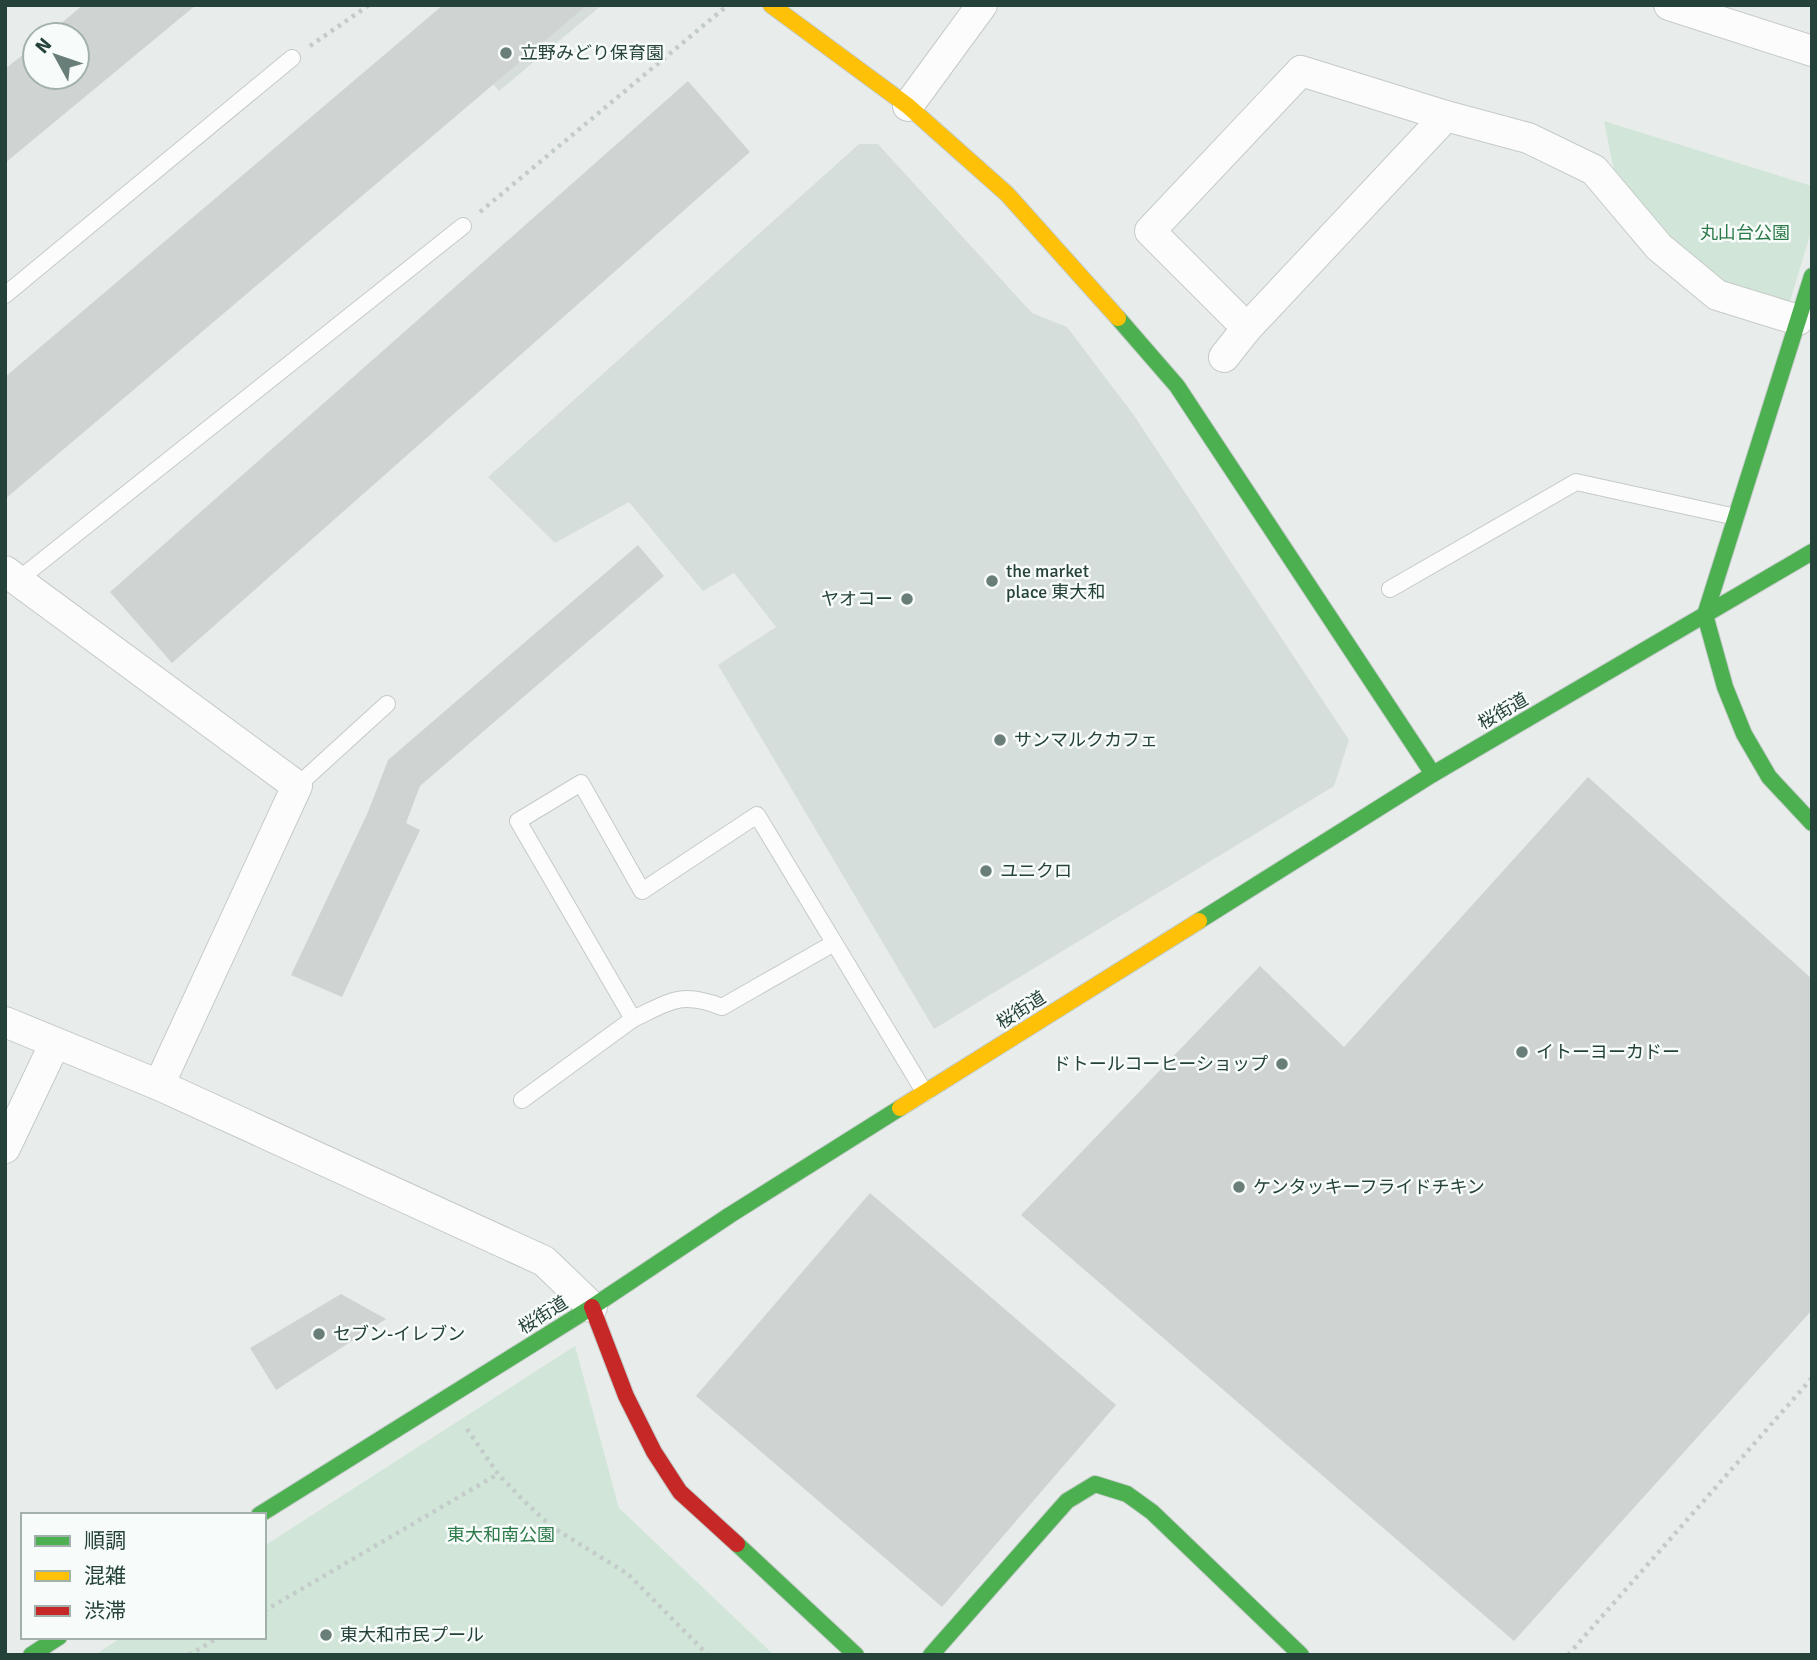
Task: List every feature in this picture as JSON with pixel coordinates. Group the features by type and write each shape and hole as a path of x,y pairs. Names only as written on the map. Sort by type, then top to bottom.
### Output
{"street":[{"path":"771,5 908,106 1007,194 1071,263 1177,386 1433,775"},
{"path":"908,106 982,5"},
{"path":"1669,5 1812,51"},
{"path":"1247,328 1150,231 1301,71 1446,116 1528,138 1594,170 1659,247 1717,295 1798,320"},
{"path":"1224,357 1247,328 1446,116"},
{"path":"1812,276 1705,615 1716,663 1736,716 1755,754 1783,795 1812,822"},
{"name":"桜街道","path":"262,1513 592,1307 730,1215 1433,775 1812,552"},
{"path":"12,575 297,786 159,1085"},
{"path":"5,1022 159,1085 544,1261 592,1307 626,1396 654,1452 680,1492 856,1655"},
{"path":"5,1148 54,1044"},
{"path":"931,1655 1067,1501 1096,1484 1127,1494 1152,1511 1301,1655"},
{"path":"31,1655 56,1639"}],"lane":[{"path":"5,295 292,58"},
{"path":"12,575 463,226"},
{"path":"1390,589 1576,482 1735,517"},
{"path":"297,786 387,704"},
{"path":"633,1018 517,821 581,783 642,891 757,815 925,1093"},
{"path":"522,1100 633,1018 677,998 704,1000 722,1007 834,943"}],"path":[{"path":"292,58 369,5"},
{"path":"463,226 728,5"},
{"path":"1568,1655 1812,1378"},
{"path":"446,1399 498,1474 552,1527 628,1574 708,1655"},
{"path":"266,1610 498,1474"},
{"path":"189,1655 216,1639"}],"shaded area":[{"name":"立野みどり保育園","path":"447,5 602,5 499,91 435,15"},
{"name":"the market place 東大和","path":"859,144 878,144 1032,313 1067,327 1133,414 1349,740 1334,786 934,1029 718,665 776,627 734,573 703,591 629,502 555,543 488,477"}],"green space":[{"name":"丸山台公園","path":"1604,121 1812,186 1812,228 1788,308 1713,290 1617,186"},
{"name":"東大和南公園","path":"575,1346 619,1508 774,1655 95,1655 119,1639 266,1639 266,1545"}],"building":[{"path":"83,5 196,5 5,163 5,69 21,56 21,91 91,91 91,21 64,21"},
{"path":"443,5 587,5 5,499 5,377"},
{"path":"688,81 750,152 172,663 110,592"},
{"path":"638,545 664,576 420,786 406,823 420,830 342,997 291,975 368,812 388,760"},
{"path":"1588,777 1812,979 1812,1310 1514,1641 1021,1215 1260,966 1344,1047"},
{"path":"870,1193 1116,1405 942,1607 696,1396"},
{"name":"セブン-イレブン","path":"341,1294 386,1319 276,1390 250,1348"}],"traffic: fast":[{"path":"1812,276 1705,615 1725,687 1744,734 1769,777 1812,823"},
{"path":"1118,318 1177,386 1433,774"},
{"path":"1199,921 1433,774 1812,552"},
{"path":"262,1513 592,1307 730,1215 900,1108"},
{"path":"931,1655 1067,1501 1095,1484 1127,1494 1152,1512 1301,1655"},
{"path":"737,1544 856,1655"},
{"path":"31,1655 56,1639"}],"traffic: slow":[{"path":"771,5 908,106 1007,194 1118,318"},
{"path":"900,1108 1199,921"}],"traffic: jam":[{"path":"592,1307 626,1396 654,1452 680,1492 737,1544"}],"place":[{"name":"立野みどり保育園","path":"506,53"},
{"name":"the market place 東大和","path":"992,581"},
{"name":"ヤオコー","path":"907,599"},
{"name":"サンマルクカフェ","path":"1000,740"},
{"name":"ユニクロ","path":"986,871"},
{"name":"イトーヨーカドー","path":"1522,1052"},
{"name":"ドトールコーヒーショップ","path":"1282,1064"},
{"name":"ケンタッキーフライドチキン","path":"1239,1187"},
{"name":"セブン-イレブン","path":"319,1334"},
{"name":"東大和市民プール","path":"326,1635"}]}
